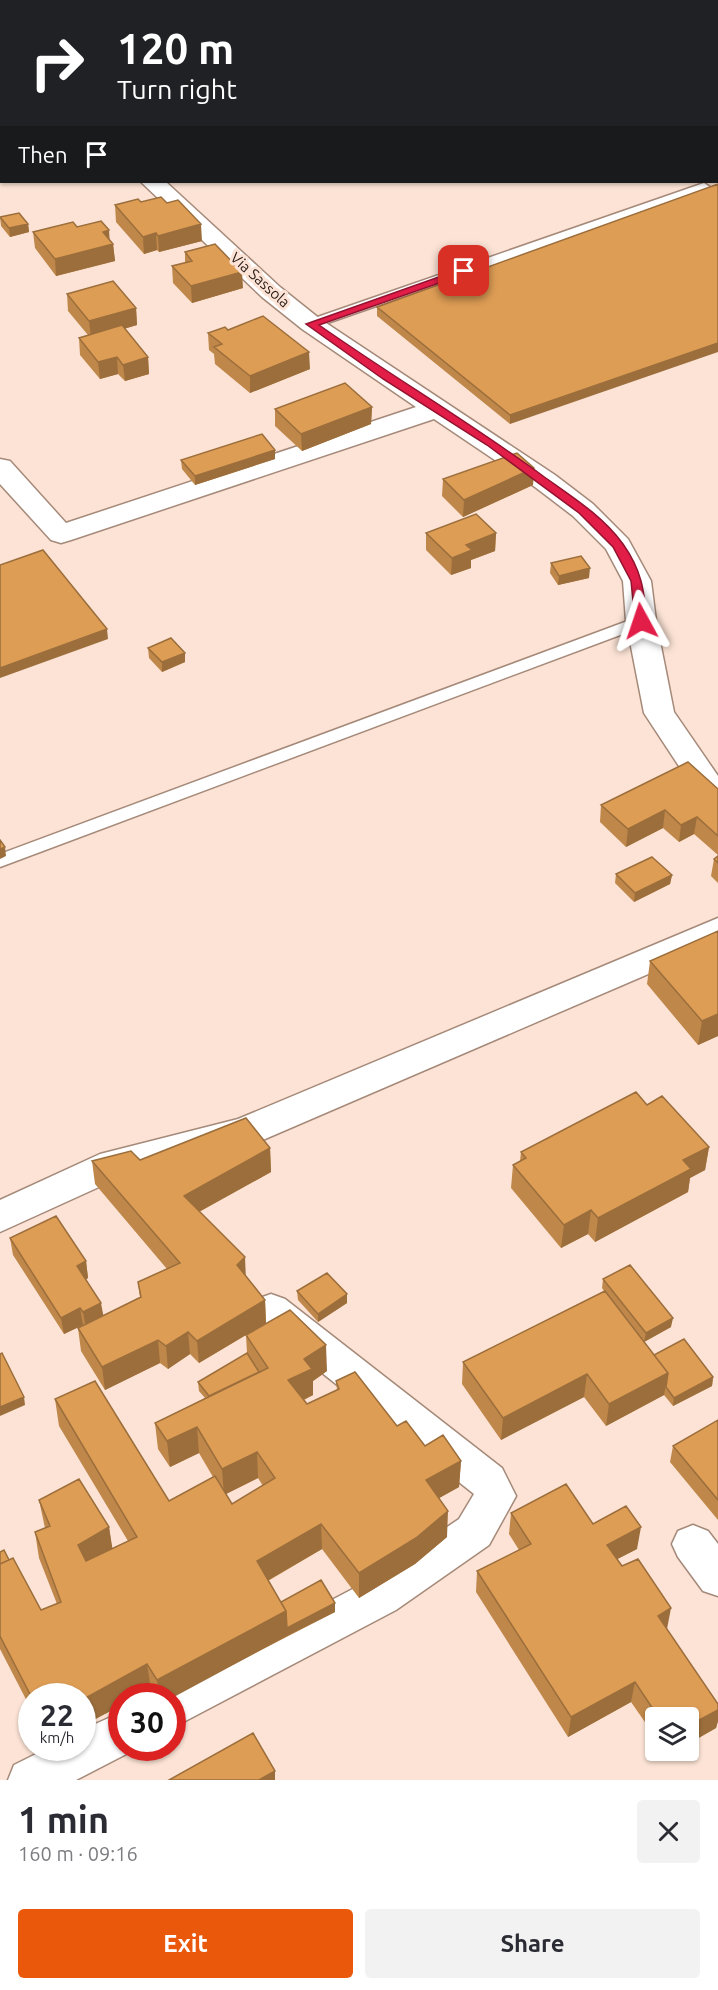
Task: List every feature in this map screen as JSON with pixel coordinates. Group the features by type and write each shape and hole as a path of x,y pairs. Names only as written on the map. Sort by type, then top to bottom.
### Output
{"street":[{"name":"Via Sassola","path":"154,183 271,292 311,324 545,481 583,510 618,546 637,581 641,621 659,713 707,784 718,795"},
{"path":"0,467 61,534 437,409"},
{"path":"0,1216 113,1164 245,1132 718,930"},
{"path":"186,1700 381,1596 474,1532 495,1496 488,1481 271,1310"},
{"path":"693,1544 718,1577"},
{"path":"30,1780 108,1740"}],"lane":[{"path":"311,324 704,187"},
{"path":"0,861 641,621"}],"building":[{"path":"718,184 718,343 510,415 377,307"},
{"path":"161,197 167,203 178,200 201,224 158,236 156,233 143,237 115,205 138,199 141,202"},
{"path":"19,213 28,224 9,228 0,217"},
{"path":"101,221 109,230 103,232 113,244 55,259 33,232 73,222 77,227"},
{"path":"215,244 242,272 191,286 172,266 192,261 185,252"},
{"path":"113,281 136,308 89,321 67,294"},
{"path":"263,316 309,352 250,376 214,347 222,344 208,333 225,327 228,330"},
{"path":"122,325 148,357 123,365 117,357 98,362 79,338"},
{"path":"345,383 372,407 301,434 275,409"},
{"path":"262,434 275,450 195,476 181,460"},
{"path":"517,453 534,468 464,500 443,479"},
{"path":"476,514 496,533 466,545 472,550 452,558 426,533"},
{"path":"43,550 107,629 0,668 0,565"},
{"path":"581,556 590,568 559,576 551,563"},
{"path":"171,638 185,653 162,662 148,648"},
{"path":"688,762 718,789 718,836 697,817 681,825 665,810 628,829 601,805"},
{"path":"652,857 672,875 635,893 616,874"},
{"path":"718,931 718,1014 702,1021 650,961"},
{"path":"636,1092 647,1105 662,1096 709,1147 683,1160 691,1169 598,1218 591,1210 564,1225 513,1165 526,1158 521,1152"},
{"path":"246,1118 270,1148 184,1196 245,1257 237,1265 265,1300 197,1341 188,1332 166,1346 158,1340 102,1367 78,1328 141,1297 138,1282 180,1263 92,1161 131,1151 140,1160"},
{"path":"56,1216 86,1261 77,1266 101,1303 83,1312 80,1308 61,1318 10,1238"},
{"path":"630,1265 673,1318 646,1333 603,1279"},
{"path":"327,1273 347,1294 318,1314 297,1291"},
{"path":"605,1291 668,1373 609,1404 587,1374 503,1418 463,1362"},
{"path":"290,1310 326,1345 304,1359 312,1369 288,1380 307,1404 339,1389 336,1381 355,1372 397,1426 406,1421 425,1446 443,1435 461,1461 426,1480 448,1511 416,1538 359,1573 321,1524 257,1561 286,1611 157,1680 147,1664 113,1683 108,1683 108,1686 96,1692 96,1683 24,1683 0,1636 0,1564 13,1558 41,1610 61,1602 35,1532 50,1526 39,1500 79,1479 109,1527 78,1545 86,1561 137,1537 55,1399 95,1381 169,1501 215,1476 232,1504 275,1478 257,1452 222,1469 197,1427 167,1441 155,1423 268,1368 246,1335"},
{"path":"684,1339 713,1377 674,1398 666,1387 668,1373 654,1355"},
{"path":"2,1353 24,1397 0,1407 0,1354"},
{"path":"247,1353 259,1372 209,1396 198,1382"},
{"path":"718,1420 718,1500 673,1446"},
{"path":"566,1484 593,1524 626,1506 641,1527 607,1545 622,1566 638,1559 671,1608 658,1616 718,1704 718,1710 699,1720 699,1707 652,1707 635,1682 571,1717 477,1571 531,1544 511,1513"},
{"path":"4,1550 9,1560 0,1564 0,1552"},
{"path":"321,1580 335,1603 287,1628 286,1611 281,1602"},
{"path":"253,1733 275,1771 259,1780 169,1780"}],"route":[{"path":"464,271 311,324 387,377 491,443 583,510 618,546 637,581 641,621"}]}
